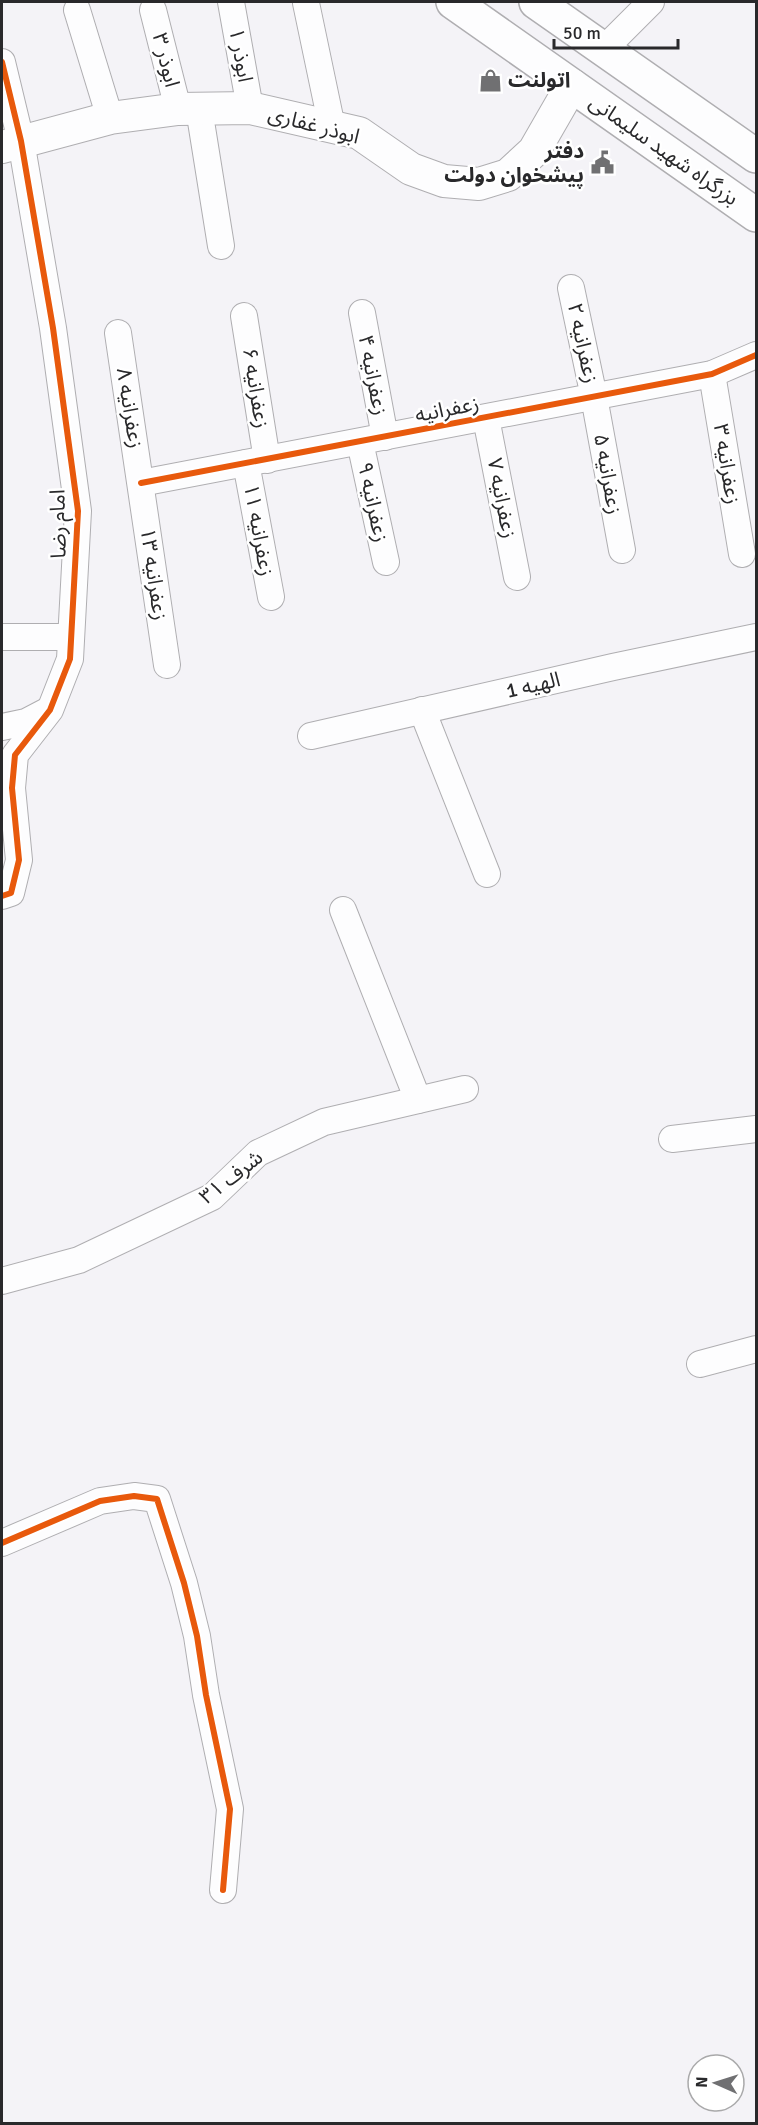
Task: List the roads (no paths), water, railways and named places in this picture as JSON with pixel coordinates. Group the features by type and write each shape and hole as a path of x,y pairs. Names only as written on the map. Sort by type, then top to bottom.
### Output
{"highway":[{"name":"بزرگراه شهید سلیمانی","path":"453,2 756,215"},
{"path":"536,2 756,156"}],"main road":[{"name":"ابوذر غفاری","path":"11,144 110,118 189,109 250,108 359,134 411,169 444,181 479,184 508,175 534,151 572,85"}],"street":[{"name":"ابوذر ۱","path":"231,2 250,108"},
{"path":"604,49 651,2"},
{"path":"306,3 332,127"},
{"path":"77,10 110,118"},
{"name":"ابوذر ۳","path":"153,10 189,109 221,246"},
{"name":"امام رضا","path":"2,62 11,144 53,328 78,511 70,658 50,710 15,755 12,788 19,860 6,895"},
{"name":"زعفرانیه ۲","path":"571,288 594,397"},
{"name":"زعفرانیه ۴","path":"362,313 373,440"},
{"name":"زعفرانیه ۶","path":"244,316 257,461"},
{"name":"زعفرانیه ۸","path":"118,333 141,483"},
{"name":"زعفرانیه","path":"141,483 712,374 756,356"},
{"name":"زعفرانیه ۳","path":"712,374 742,554"},
{"name":"زعفرانیه ۵","path":"594,397 622,550"},
{"name":"زعفرانیه ۷","path":"486,418 517,577"},
{"name":"زعفرانیه ۹","path":"373,440 386,561"},
{"name":"زعفرانیه ۱۱","path":"257,461 271,597"},
{"name":"زعفرانیه ۱۳","path":"141,483 167,665"},
{"path":"2,637 71,637"},
{"name":"الهیه 1","path":"311,736 756,637"},
{"path":"2,727 26,722 50,710"},
{"path":"422,710 488,874"},
{"path":"343,910 418,1100"},
{"name":"شرف ۳۱","path":"2,1281 79,1260 212,1197 258,1153 324,1122 465,1089"},
{"path":"672,1139 756,1129"},
{"path":"700,1364 756,1349"},
{"path":"2,1543 100,1501 134,1496 157,1499 187,1594 197,1636 206,1695 230,1809 223,1890"}],"place":[{"name":"اتولنت","path":"490,80"},
{"name":"دفتر پیشخوان دولت","path":"602,163"}]}
